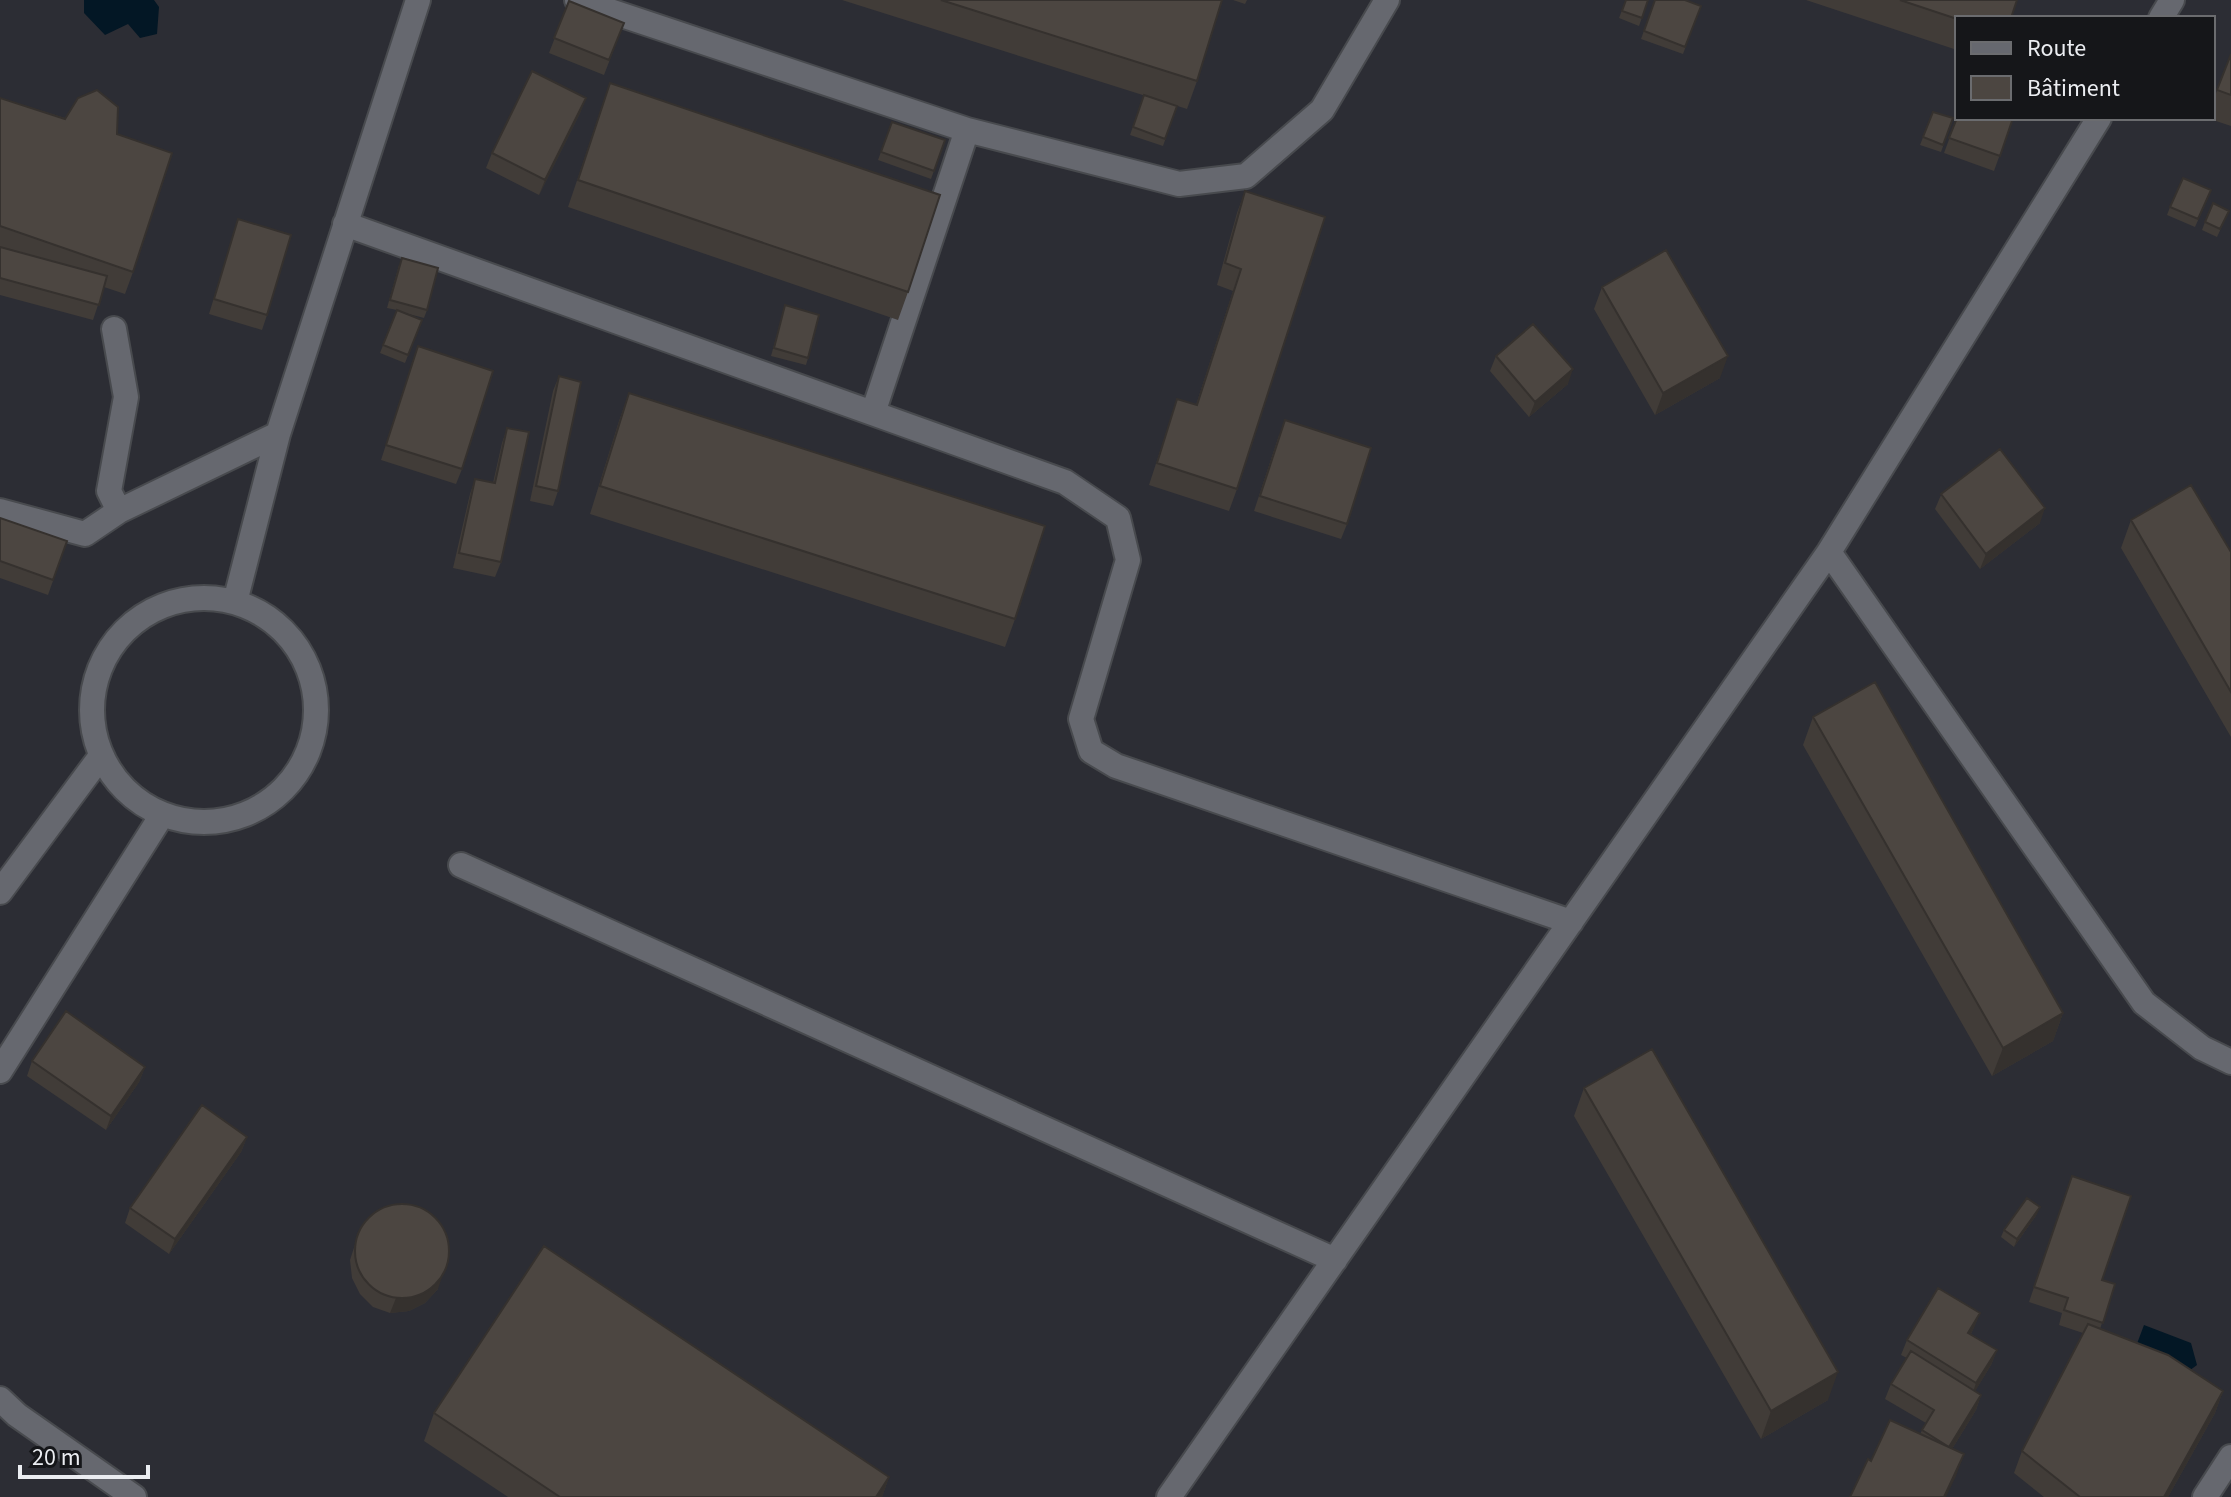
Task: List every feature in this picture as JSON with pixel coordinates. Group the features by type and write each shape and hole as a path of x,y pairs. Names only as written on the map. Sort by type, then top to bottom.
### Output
{"street":[{"path":"235,602 278,434 418,0"},
{"path":"577,0 967,130 1179,184 1246,176 1322,110 1387,0"},
{"path":"1169,1497 1829,552 2098,120"},
{"path":"873,413 967,130"},
{"path":"345,224 1065,482 1118,518 1128,560 1081,719 1091,751 1116,766 1571,922"},
{"path":"114,329 126,397 109,491 119,511"},
{"path":"0,511 85,534 119,511 278,434"},
{"path":"1829,552 2144,1003 2202,1048 2231,1062"},
{"path":"196,597 235,602 269,618 297,646 310,672 317,711 311,749 280,794 248,816 201,824 162,815 123,789 101,756 91,712 98,673 128,627 161,606 196,597"},
{"path":"0,892 101,756"},
{"path":"0,1071 162,815"},
{"path":"461,865 1335,1260"},
{"path":"0,1399 25,1421 134,1497"},
{"path":"0,1415 25,1421"},
{"path":"2205,1497 2231,1457"}],"water":[{"path":"84,0 154,0 159,7 157,34 140,38 128,24 105,35 84,13"},
{"path":"2144,1325 2191,1343 2197,1365 2178,1379 2132,1357"}],"building":[{"path":"941,0 1222,0 1197,81"},
{"path":"1626,0 1648,0 1642,18 1622,11"},
{"path":"1655,0 1685,0 1701,6 1685,47 1644,31"},
{"path":"1900,0 2017,0 2012,16 1955,18"},
{"path":"569,1 624,23 609,60 554,38"},
{"path":"2231,54 2231,95 2217,90"},
{"path":"532,71 586,98 545,180 492,153"},
{"path":"610,83 940,195 908,292 578,180"},
{"path":"97,90 118,107 117,134 172,153 133,272 0,226 0,98 65,119 78,98"},
{"path":"1144,95 1177,106 1165,139 1133,127"},
{"path":"1933,112 1953,118 1943,145 1923,137"},
{"path":"1956,120 2012,120 2000,156 1949,138"},
{"path":"892,122 945,140 934,171 881,152"},
{"path":"2183,178 2211,190 2198,219 2170,207"},
{"path":"1245,191 1325,217 1237,489 1157,463 1177,399 1197,405 1241,269 1225,263"},
{"path":"2213,203 2229,211 2220,229 2205,222"},
{"path":"238,219 291,235 267,315 214,299"},
{"path":"0,247 107,276 99,305 0,278"},
{"path":"1666,250 1728,356 1663,393 1602,287"},
{"path":"402,258 438,268 427,310 390,300"},
{"path":"785,305 819,315 808,358 774,348"},
{"path":"397,310 422,320 408,355 383,345"},
{"path":"1533,324 1573,369 1535,402 1496,356"},
{"path":"418,346 493,371 462,469 386,445"},
{"path":"559,376 581,382 558,491 536,486"},
{"path":"629,393 1045,526 1015,619 600,486"},
{"path":"1285,420 1371,448 1347,524 1260,496"},
{"path":"507,428 529,432 501,562 459,553 475,479 495,483"},
{"path":"2000,449 2045,508 1986,554 1941,494"},
{"path":"2191,485 2231,552 2231,692 2131,520"},
{"path":"0,518 67,541 53,580 0,561"},
{"path":"1875,682 2063,1013 2003,1048 1813,717"},
{"path":"66,1011 145,1067 111,1116 32,1061"},
{"path":"1652,1049 1838,1372 1771,1411 1584,1088"},
{"path":"202,1105 247,1137 175,1239 130,1208"},
{"path":"2072,1176 2131,1196 2102,1280 2115,1284 2103,1323 2064,1310 2068,1298 2034,1287"},
{"path":"2027,1198 2040,1207 2017,1239 2004,1230"},
{"path":"402,1204 420,1208 435,1218 445,1233 449,1251 445,1269 435,1284 420,1294 402,1298 384,1294 369,1284 359,1269 355,1251 359,1233 369,1218 384,1208"},
{"path":"544,1246 889,1477 876,1497 560,1497 434,1413"},
{"path":"1938,1288 1980,1313 1968,1333 1997,1350 1976,1383 1907,1340"},
{"path":"2088,1324 2168,1355 2223,1391 2164,1497 2080,1497 2022,1451"},
{"path":"1911,1351 1981,1395 1949,1447 1922,1430 1934,1410 1891,1384"},
{"path":"1890,1420 1964,1454 1944,1497 1850,1497"}]}
